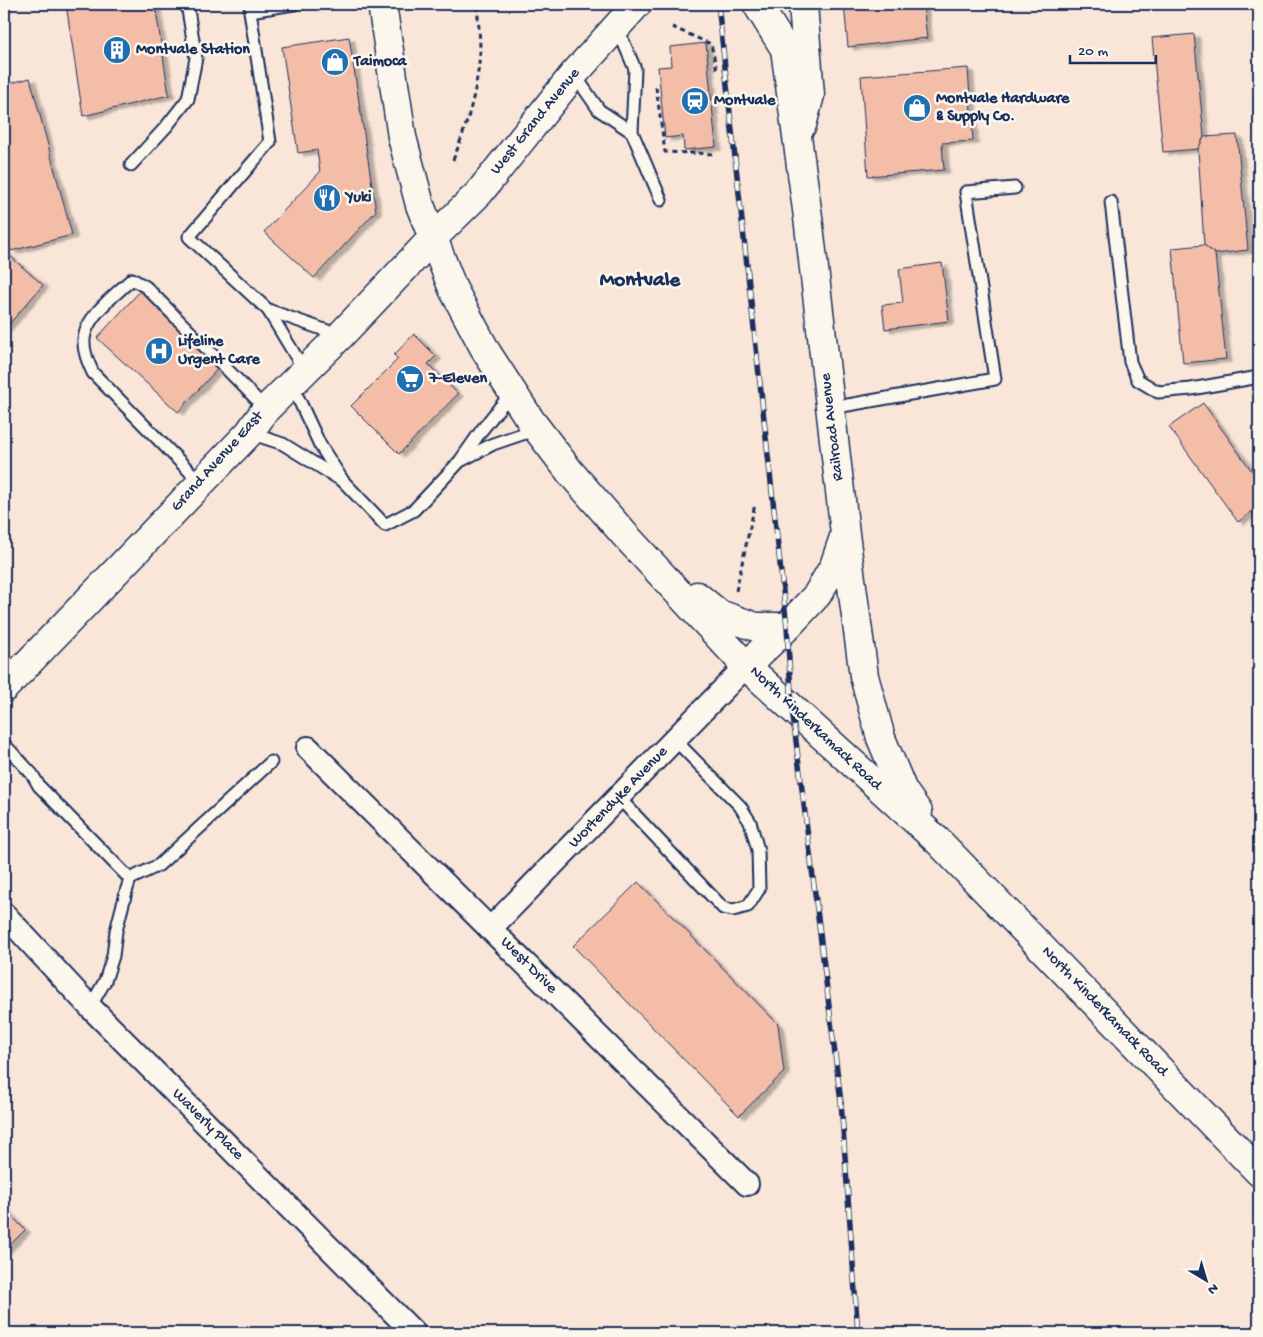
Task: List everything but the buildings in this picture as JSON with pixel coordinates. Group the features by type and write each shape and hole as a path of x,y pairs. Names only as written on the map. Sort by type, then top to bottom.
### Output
{"main road":[{"name":"North Kinderkamack Road","path":"382,4 402,137 420,205 453,289 487,354 570,472 624,534 746,666 939,842 1259,1172"},
{"name":"West Grand Avenue","path":"433,238 479,193 574,74 637,4"},
{"name":"Railroad Avenue","path":"757,4 785,49 864,676 881,738 903,791 939,842"},
{"path":"797,140 810,95 803,4"},
{"name":"Grand Avenue East","path":"4,688 249,433 266,409 340,336 433,238"},
{"path":"624,534 719,614 756,628 787,627"},
{"path":"746,666 817,595 834,566 845,534"}],"street":[{"name":"Wortendyke Avenue","path":"490,929 746,666"},
{"name":"West Drive","path":"308,748 747,1184"},
{"name":"Waverly Place","path":"4,914 90,1007 414,1333"}],"lane":[{"path":"131,165 166,127 188,99 196,58 187,4"},
{"path":"294,4 250,11 270,142 189,237 268,310 340,336"},
{"path":"616,26 635,69 632,132 661,200"},
{"path":"574,74 599,110 632,132"},
{"path":"831,408 995,379 966,192 1016,188"},
{"path":"1111,202 1130,362 1138,380 1158,392 1191,389 1259,377"},
{"path":"201,483 93,373 86,356 84,338 90,320 132,279 146,287 266,409"},
{"path":"268,310 298,377 320,446 343,481 385,525 414,510 460,461 512,391"},
{"path":"460,461 493,444 538,429"},
{"path":"249,433 283,444 343,481"},
{"path":"619,798 723,908 733,910 748,906 759,889 758,850 750,822 740,806 675,740"},
{"path":"4,744 32,774 39,786 130,880"},
{"path":"90,1007 105,980 113,956 130,880 159,865 271,762"}],"path":[{"path":"453,160 474,95 480,50 477,4"},
{"path":"672,27 711,44 717,70"},
{"path":"656,85 665,152 716,154"},
{"path":"736,594 755,504"}],"railway":[{"path":"718,4 787,627 792,709 841,1102 858,1333"}],"place":[{"name":"Montvale Station","path":"117,50"},
{"name":"Taimoca","path":"335,62"},
{"name":"Montvale","path":"695,101"},
{"name":"Montvale Hardware & Supply Co.","path":"917,108"},
{"name":"Yuki","path":"327,198"},
{"name":"Lifeline Urgent Care","path":"159,351"},
{"name":"7-Eleven","path":"410,379"}],"district":[{"name":"Montvale","path":"640,281"}]}
